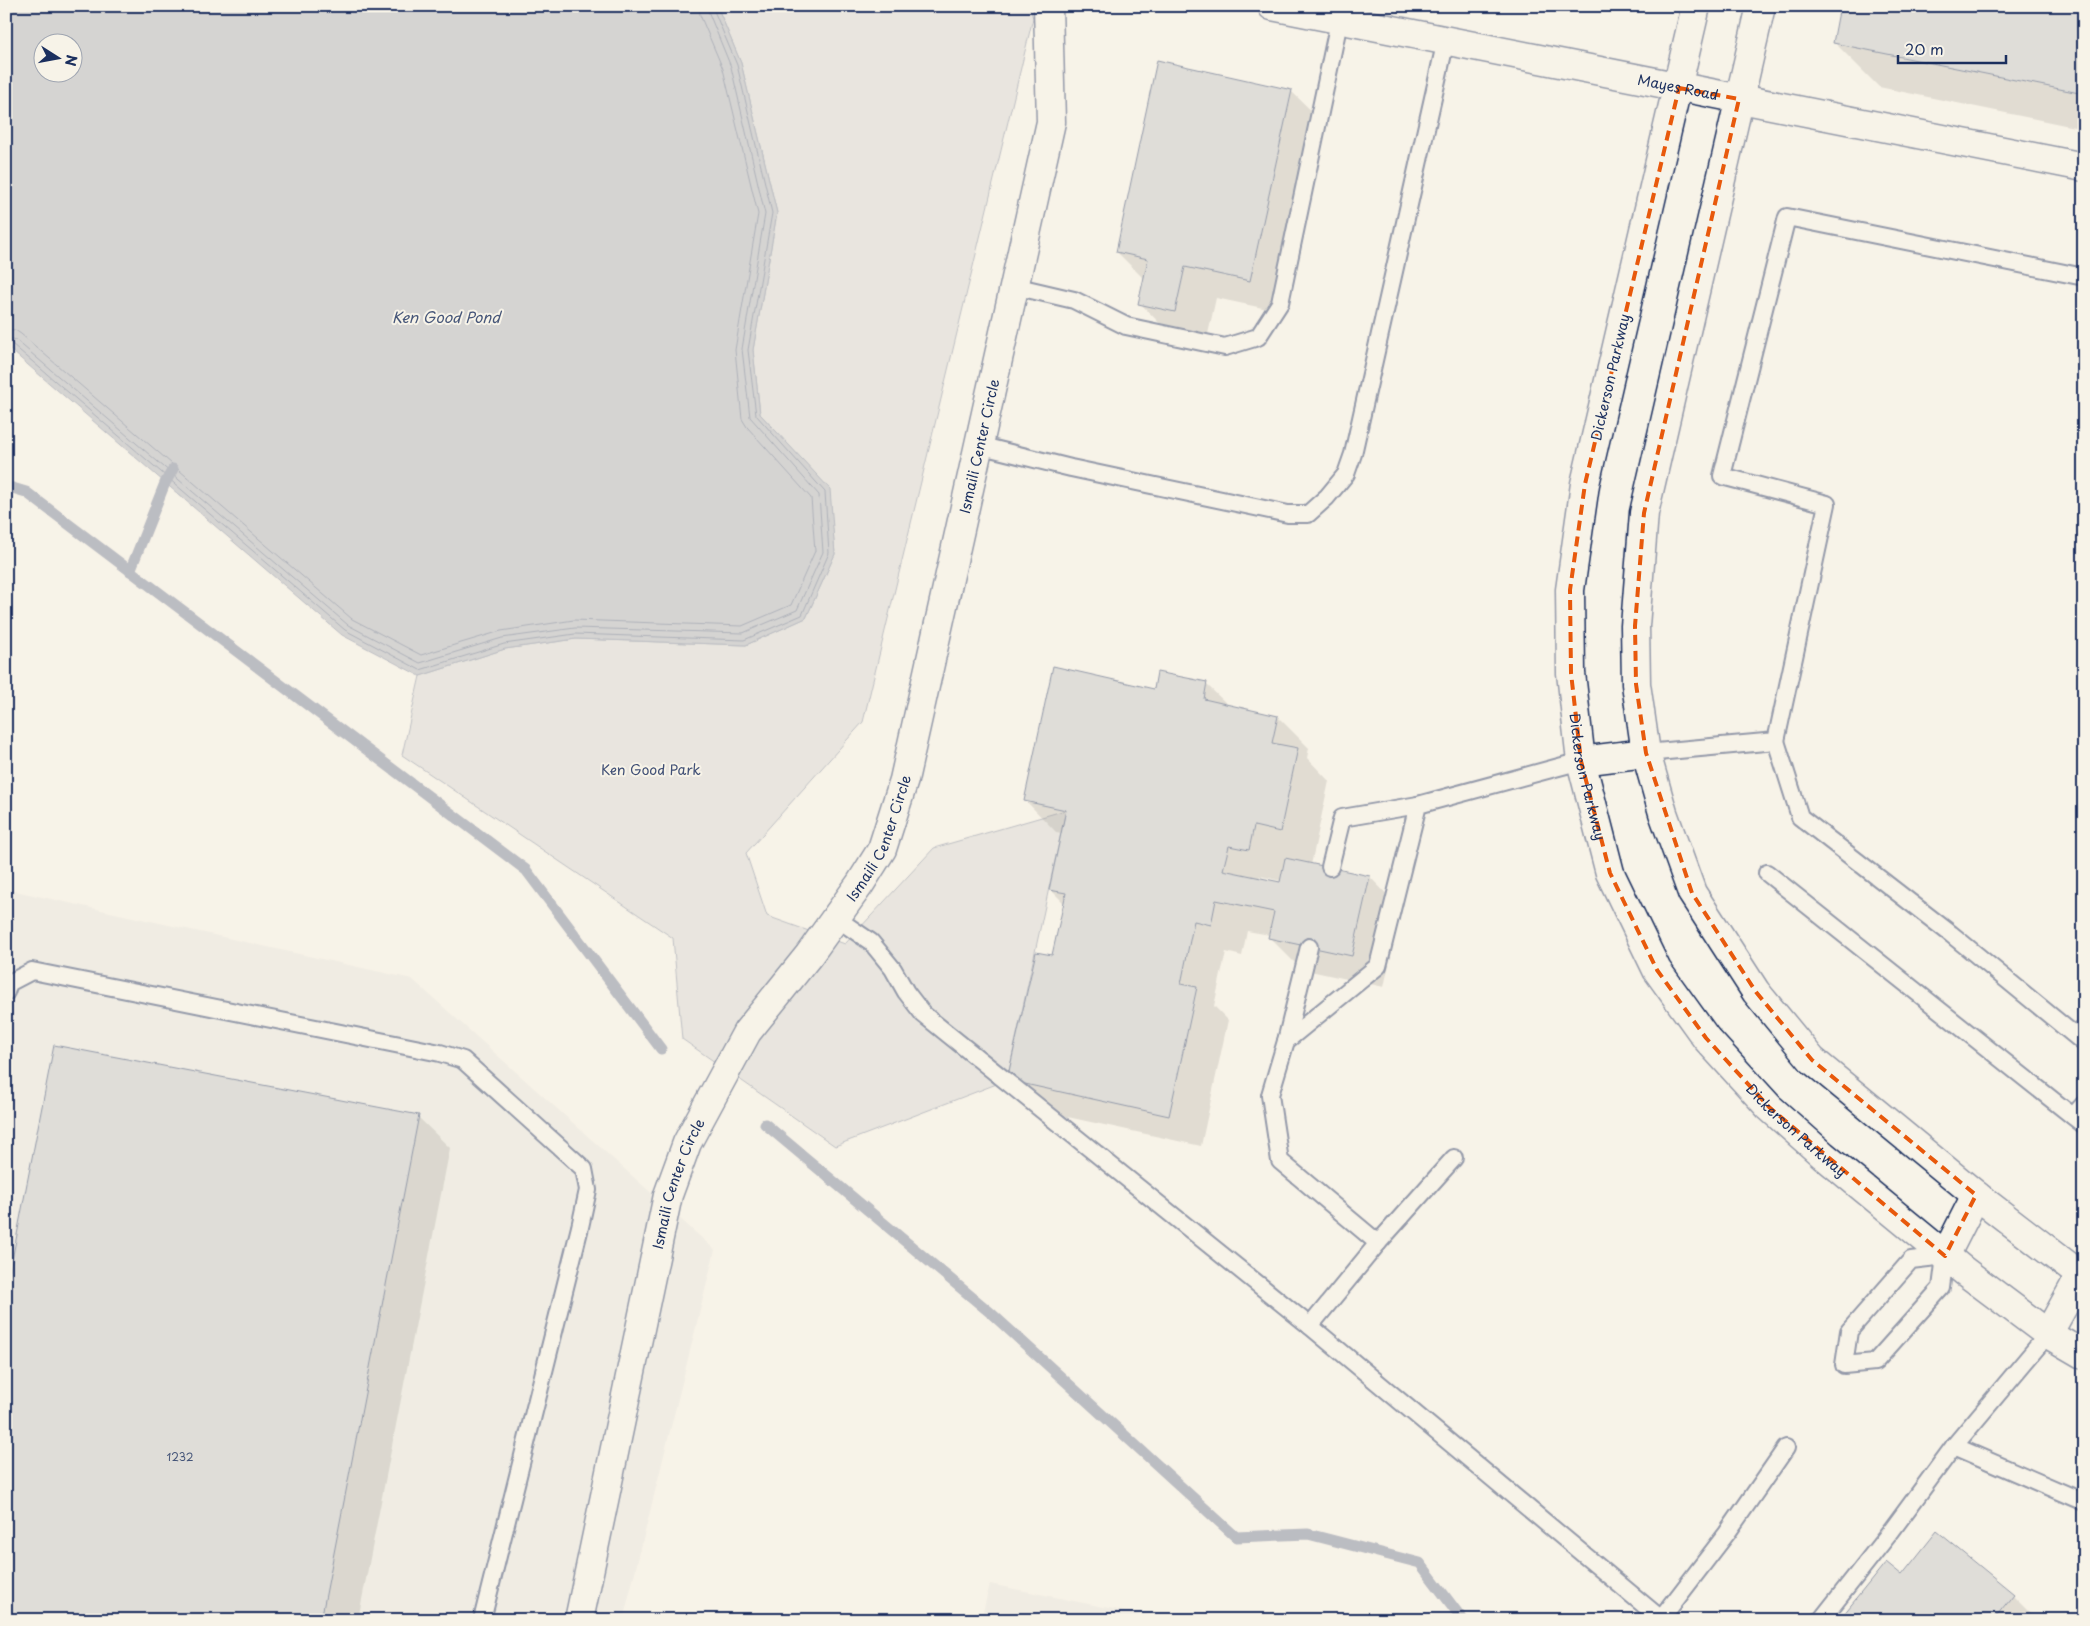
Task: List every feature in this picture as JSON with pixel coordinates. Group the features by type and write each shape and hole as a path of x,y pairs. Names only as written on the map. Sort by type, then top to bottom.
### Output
{"street":[{"name":"Ismaili Center Circle","path":"579,1620 671,1186 687,1143 746,1032 809,955 836,918 882,849 894,815 904,780 1051,122 1048,6"},
{"name":"Mayes Road","path":"1272,6 1341,12 1446,40 1739,100 2084,167"},
{"name":"Dickerson Parkway","path":"1696,6 1679,88 1585,484 1570,590 1571,674 1581,761 1610,873 1657,970 1706,1038 1769,1107 1945,1256 2048,1334 2084,1355"},
{"path":"1761,6 1644,513 1635,626 1636,684 1646,753 1663,813 1692,893 1756,992 1812,1060 1976,1195 2082,1277 2048,1334"},
{"path":"1581,761 1646,753"},
{"path":"1945,1256 1976,1195"}],"lane":[{"path":"1014,286 1074,300 1126,326 1198,342 1225,347 1258,337 1280,303 1341,12"},
{"path":"978,445 1070,468 1288,514 1308,514 1328,497 1346,474 1354,454 1446,40"},
{"path":"2084,276 1787,217 1722,476 1827,504 1776,740 1800,817 1951,934 2084,1043"},
{"path":"1646,753 1776,740"},
{"path":"1330,867 1342,818 1418,805 1581,761"},
{"path":"1286,1040 1378,966 1418,805"},
{"path":"1767,873 2080,1115"},
{"path":"836,918 871,942 893,969 906,992 923,1014 1310,1326 1661,1619 1727,1533 1786,1448"},
{"path":"1309,947 1286,1040 1270,1094 1280,1161 1378,1243"},
{"path":"6,992 9,983 32,971 440,1053 463,1060 584,1169 588,1190 580,1227 482,1620"},
{"path":"1310,1326 1378,1243 1454,1158"},
{"path":"1945,1256 1941,1288 1875,1362 1844,1365 1849,1331 1911,1260 1945,1256"},
{"path":"1822,1620 1954,1446 2048,1334"},
{"path":"1954,1446 2084,1502"}],"highlighted area":[{"path":"1679,88 1739,99 1644,513 1635,626 1636,684 1646,753 1692,893 1756,992 1812,1060 1976,1195 1945,1256 1769,1107 1706,1038 1657,970 1610,873 1581,761 1571,673 1570,590 1585,484"}],"shaded area":[{"path":"6,889 412,979 715,1250 623,1620 6,1620"},
{"path":"990,1584 1167,1620 981,1620"}],"green space":[{"name":"Ken Good Park","path":"717,6 1029,6 1033,18 863,722 746,853 767,916 845,944 934,848 1066,810 1007,1080 835,1146 682,1039 673,938 402,755 420,676 505,649 576,639 746,645 806,618 835,554 829,489 760,414 753,350 777,213 741,63"}],"water":[{"name":"Ken Good Pond","path":"6,6 717,6 741,63 777,213 753,350 760,414 830,489 835,554 806,618 746,645 576,639 505,649 420,676 342,635 6,346"}],"building":[{"path":"1840,6 2084,6 2084,94 1833,43"},
{"path":"1157,60 1292,90 1250,281 1185,267 1175,312 1138,304 1148,259 1116,252"},
{"path":"1053,666 1154,689 1157,672 1207,682 1204,699 1278,716 1272,743 1298,748 1280,832 1254,826 1249,850 1229,846 1223,870 1280,882 1285,858 1370,876 1352,956 1268,938 1274,912 1216,900 1211,925 1194,921 1181,984 1197,987 1169,1116 1007,1080 1036,952 1052,955 1066,893 1049,890 1066,810 1024,801"},
{"path":"54,1045 419,1115 321,1620 6,1620 6,1291"},
{"path":"1937,1531 2014,1594 1993,1620 1839,1620 1886,1562 1902,1575"}],"waterway":[{"path":"130,571 165,483 173,469"},
{"path":"6,486 26,492 526,870 661,1049"},
{"path":"765,1124 992,1314 1236,1537 1308,1534 1420,1563 1463,1620"}]}
